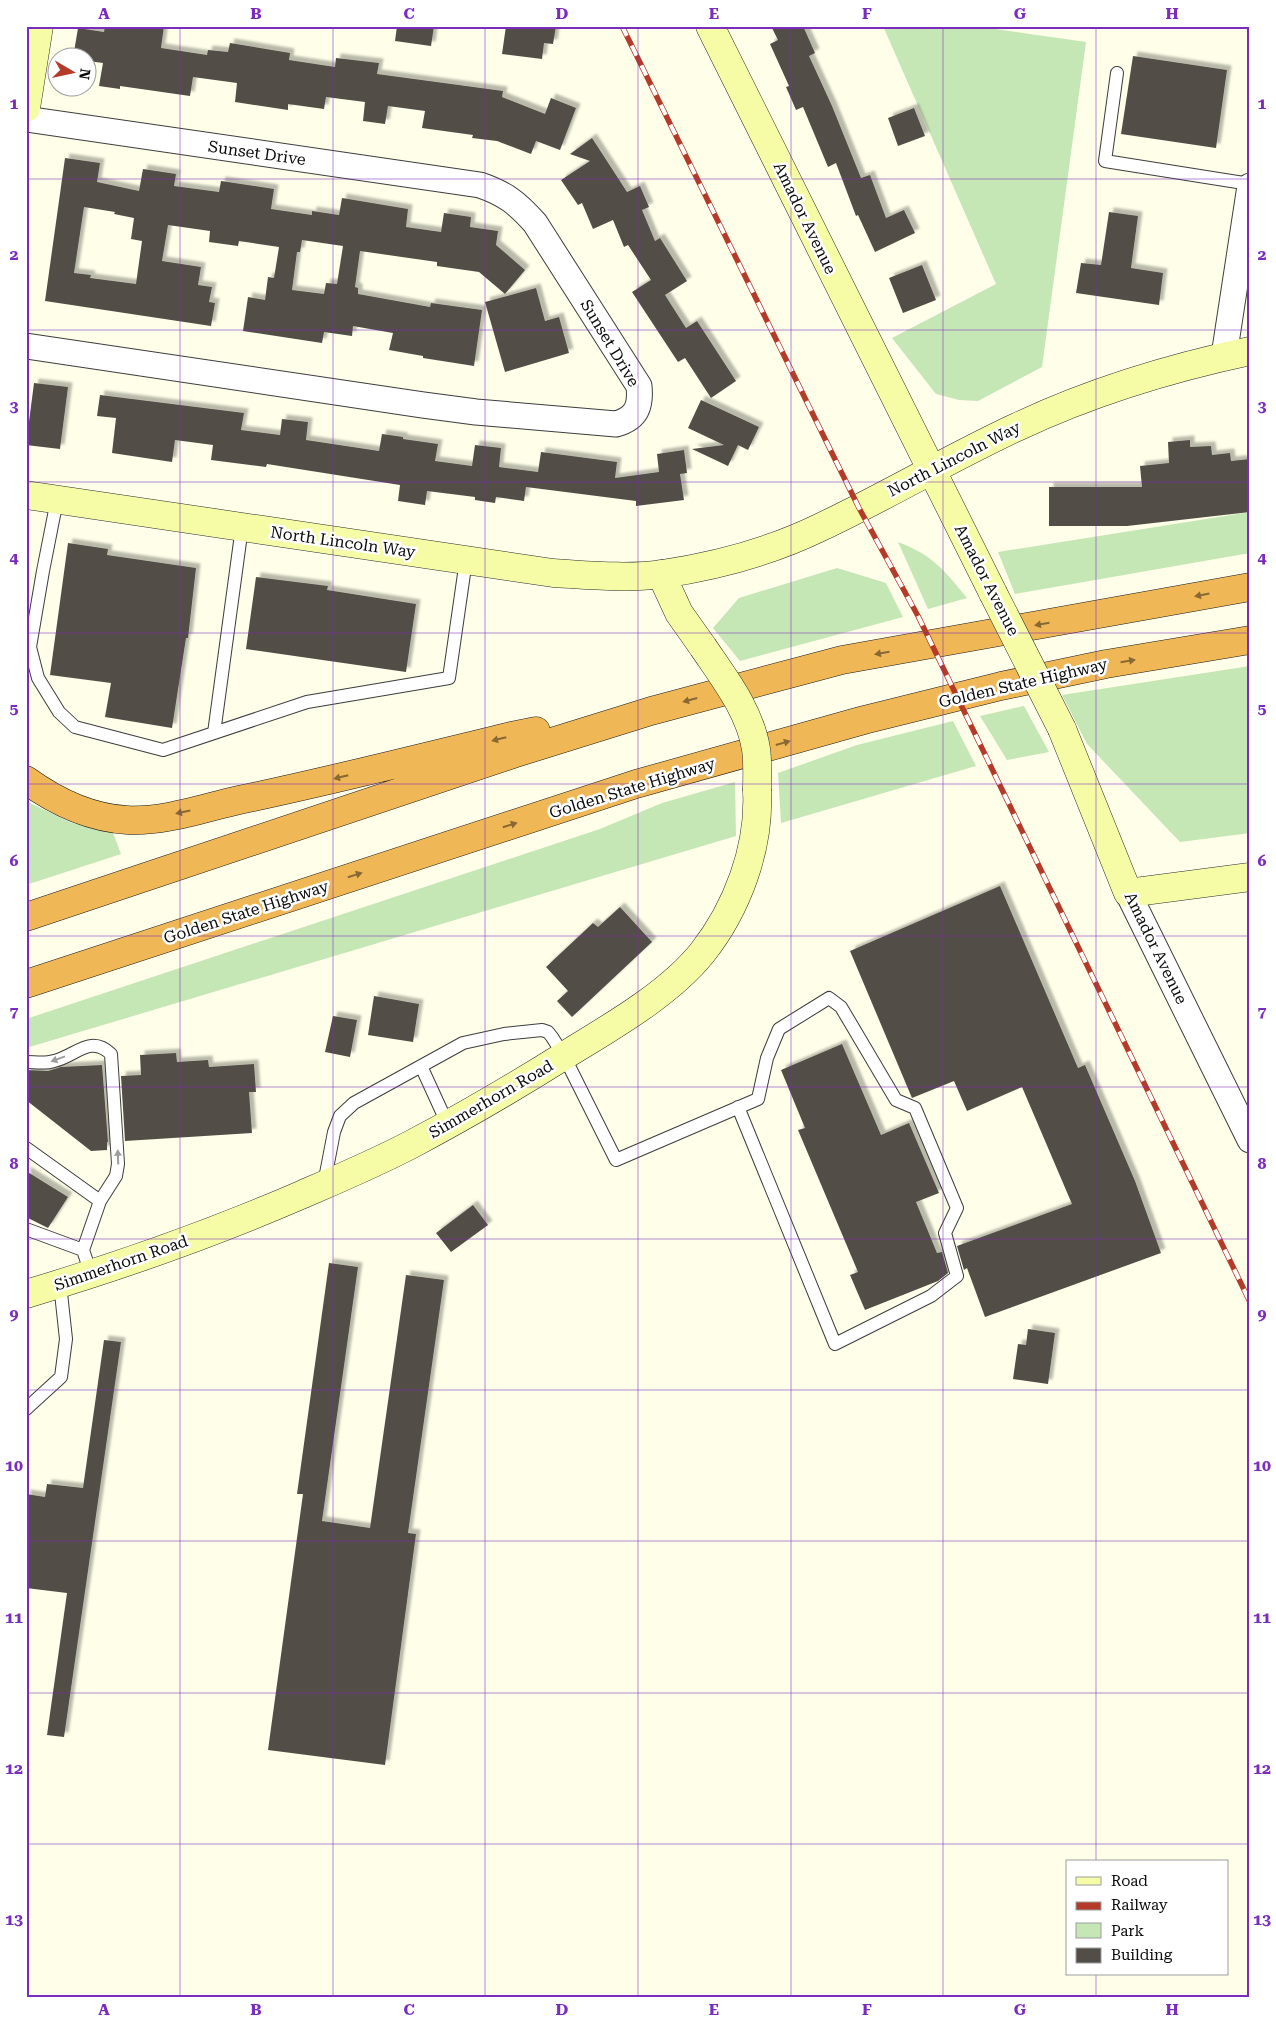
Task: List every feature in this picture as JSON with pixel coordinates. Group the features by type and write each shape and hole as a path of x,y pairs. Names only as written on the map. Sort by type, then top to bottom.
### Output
{"highway":[{"path":"26,917 651,711 842,660 1250,586"},
{"name":"Golden State Highway","path":"26,984 636,784 864,720 1002,686 1106,664 1250,640"},
{"path":"26,780 47,796 99,815 127,820 158,818 289,790 511,736 651,711"},
{"path":"26,1000 159,941"}],"main road":[{"path":"26,108 39,26"},
{"name":"Amador Avenue","path":"710,26 1062,729 1128,893"},
{"name":"North Lincoln Way","path":"26,495 553,572 596,576 661,574 740,558 781,544 821,527 1018,426 1069,404 1139,379 1237,353"},
{"name":"Simmerhorn Road","path":"26,1294 60,1284 87,1262 181,1243 324,1186 411,1145 509,1091 604,1031 665,988 702,953 724,922 740,887 754,839 758,814 756,749 748,720 732,689 679,612 661,574"},
{"path":"1128,893 1250,877"}],"street":[{"name":"Sunset Drive","path":"26,119 480,185 498,192 518,204 536,223 639,386 641,400 636,413 625,422 616,424 476,412 26,346"},
{"path":"1237,353 1249,196"},
{"name":"Amador Avenue","path":"1128,893 1250,1140"}],"lane":[{"path":"1117,73 1105,161 1249,196"},
{"path":"57,500 30,647 38,678 59,712 75,727 163,750 307,702 449,678 466,560"},
{"path":"214,732 242,527"},
{"path":"324,1186 334,1132 340,1116 354,1103 463,1043 504,1034 542,1030 548,1032 564,1056 616,1160 738,1107 758,1099 767,1058 779,1029 829,998 841,1007 896,1100 915,1108 957,1208 945,1233 957,1276 931,1296 835,1344 738,1107"},
{"path":"26,1062 52,1062 90,1045 104,1047 111,1054 118,1164 116,1176 100,1201 87,1262 26,1229"},
{"path":"421,1066 448,1124"},
{"path":"26,1148 100,1201"},
{"path":"26,1408 61,1377 66,1340 60,1284"}],"green space":[{"path":"883,26 975,26 1086,42 1042,367 978,401 959,400 936,394 892,338 996,284"},
{"path":"1250,512 1250,553 1015,594 998,552"},
{"path":"898,542 921,553 937,564 967,598 928,609"},
{"path":"837,568 886,583 903,617 740,661 713,628 739,598"},
{"path":"1250,666 1250,833 1180,842 1087,744 1062,695"},
{"path":"1024,706 1049,752 1007,760 980,716"},
{"path":"953,721 976,766 781,823 778,773 857,745"},
{"path":"735,782 736,836 26,1048 26,1019 600,829 662,803"},
{"path":"26,800 72,823 112,830 121,854 26,885"}],"building":[{"path":"105,26 164,26 161,48 207,55 208,50 228,52 230,43 290,53 289,60 335,67 336,58 379,63 377,74 503,91 502,97 545,114 551,98 576,108 560,150 536,141 531,154 497,141 472,138 473,135 422,128 425,111 388,106 385,124 363,121 365,102 326,97 324,109 288,104 288,110 235,102 237,83 193,77 190,96 120,86 120,89 99,86 103,63 98,62 98,48 75,48 78,28 104,32"},
{"path":"397,26 434,26 431,46 395,41"},
{"path":"506,26 556,26 553,44 544,43 542,59 502,54"},
{"path":"771,26 803,26 815,53 809,56 832,106 861,178 870,175 886,218 904,210 915,233 875,252 858,215 856,216 836,163 828,167 803,107 796,110 786,87 789,86 770,44 778,40"},
{"path":"1133,56 1227,70 1216,148 1121,134"},
{"path":"914,108 925,136 898,146 888,118"},
{"path":"592,138 627,192 640,186 649,207 642,210 655,241 660,238 687,281 665,295 686,328 697,321 736,381 711,398 685,358 678,362 632,292 651,280 628,245 624,247 613,220 593,229 582,203 578,205 561,180 590,161 570,154"},
{"path":"65,158 100,163 97,182 139,191 143,169 176,174 174,186 219,192 221,181 274,189 271,209 312,215 312,211 339,215 342,198 408,209 406,227 441,232 444,213 471,217 470,227 498,231 496,245 525,270 505,294 479,272 437,266 437,262 360,251 355,287 358,288 358,294 430,307 431,303 482,310 474,366 423,358 423,356 389,350 393,333 353,326 352,336 324,332 322,343 243,331 248,297 265,300 268,277 274,278 279,247 239,241 238,246 209,242 210,231 168,225 162,261 201,267 198,285 212,287 209,302 215,303 211,326 45,301","holes":["84,207 115,212 114,214 134,218 131,239 142,241 136,284 90,278 91,275 74,273","302,240 343,246 337,284 326,283 324,294 292,290 297,252 300,252"]},
{"path":"1109,212 1138,216 1131,268 1163,273 1159,305 1076,293 1081,263 1101,265"},
{"path":"922,265 936,300 903,313 889,278"},
{"path":"536,288 545,321 559,317 569,353 505,372 485,302"},
{"path":"34,383 68,387 60,449 26,445"},
{"path":"100,395 244,413 241,430 280,435 282,419 308,422 306,440 379,451 382,434 403,437 403,439 438,444 435,461 472,466 475,445 501,448 499,467 538,472 541,452 617,462 615,478 659,472 657,454 684,450 687,473 680,474 684,500 636,506 636,501 526,487 524,501 496,497 495,503 475,500 475,497 427,491 425,505 398,501 400,485 267,464 266,467 211,460 213,445 175,440 172,462 112,453 116,418 97,416"},
{"path":"701,400 759,427 748,450 738,445 728,466 692,449 724,445 688,428"},
{"path":"1190,440 1190,447 1211,446 1212,455 1230,453 1231,461 1250,459 1250,512 1127,526 1049,526 1049,487 1142,487 1140,466 1169,463 1168,442"},
{"path":"68,543 108,549 107,555 196,568 188,638 186,638 172,728 105,717 111,683 50,675"},
{"path":"256,577 328,586 327,590 416,604 406,672 246,649"},
{"path":"1000,886 1078,1068 1085,1065 1135,1181 1161,1253 985,1317 967,1268 964,1270 957,1246 1072,1204 1022,1087 967,1111 954,1081 912,1098 850,951"},
{"path":"620,907 652,942 572,1017 557,1001 568,991 546,967 593,923 598,927"},
{"path":"374,996 419,1004 413,1042 368,1035"},
{"path":"333,1016 357,1020 350,1057 325,1052"},
{"path":"842,1044 881,1135 909,1123 939,1193 916,1202 937,1253 942,1252 948,1273 938,1281 865,1310 850,1275 858,1272 798,1130 805,1128 781,1070"},
{"path":"176,1053 177,1062 208,1060 209,1067 254,1064 256,1092 249,1092 252,1133 125,1141 121,1076 141,1075 140,1055"},
{"path":"102,1065 107,1150 91,1151 26,1100 26,1070 48,1071 61,1067"},
{"path":"26,1171 68,1197 48,1228 26,1217"},
{"path":"473,1205 488,1225 451,1252 436,1233"},
{"path":"329,1263 358,1267 322,1521 370,1528 406,1275 444,1280 408,1533 416,1534 385,1765 268,1750 303,1494 297,1494"},
{"path":"1028,1329 1055,1333 1048,1384 1013,1379 1018,1344 1026,1345"},
{"path":"104,1340 121,1342 64,1737 47,1735 67,1593 26,1588 26,1494 45,1497 47,1484 83,1488"}],"railway":[{"path":"622,26 859,508 918,616 1250,1302"}]}
